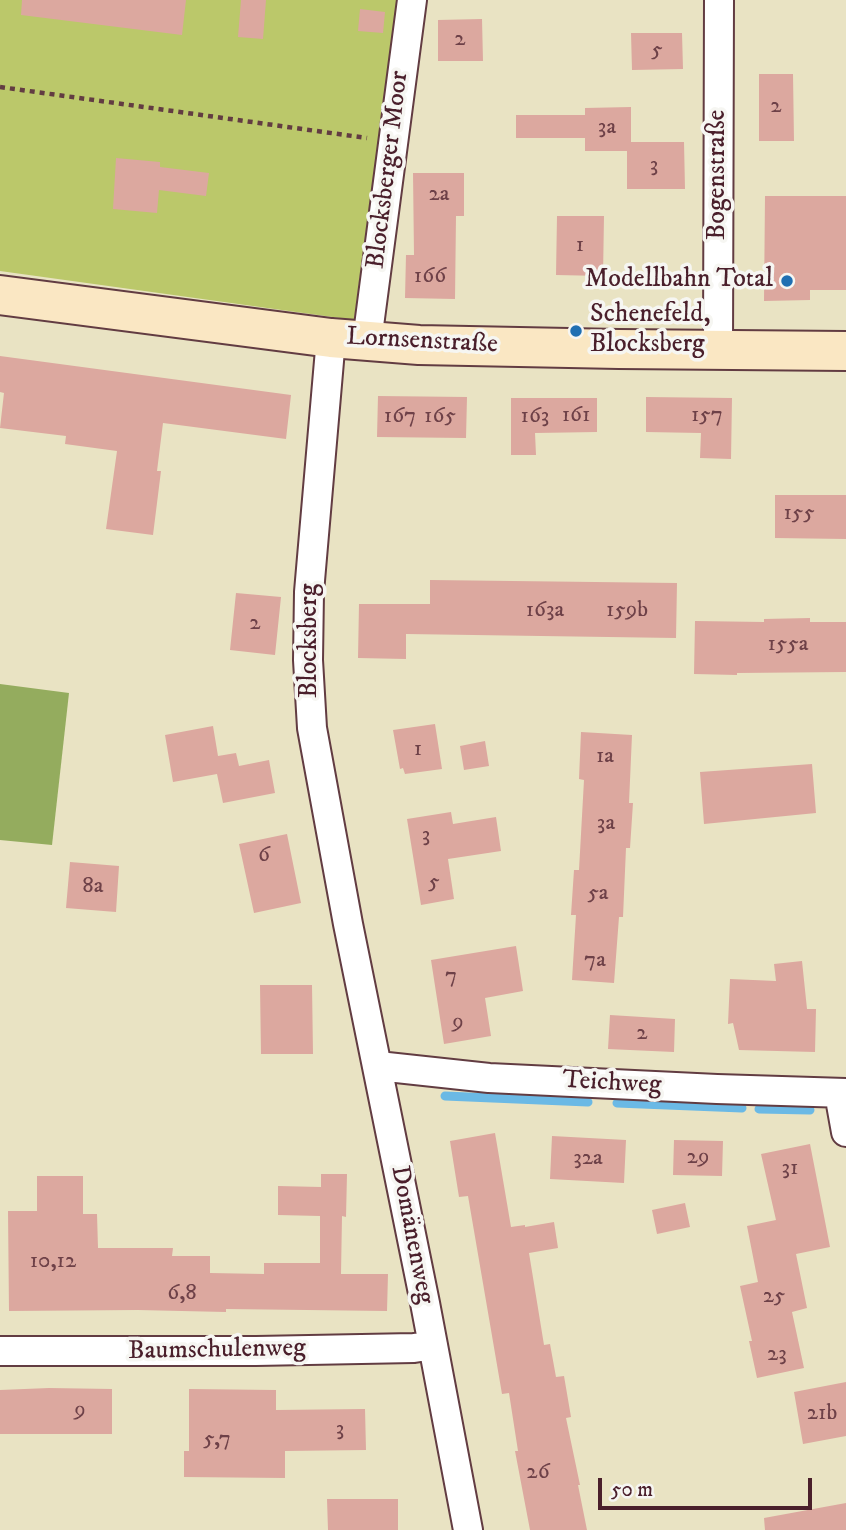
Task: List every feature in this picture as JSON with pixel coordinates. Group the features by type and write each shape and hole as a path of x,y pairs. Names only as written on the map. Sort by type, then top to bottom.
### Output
{"street":[{"name":"Blocksberger Moor","path":"349,339 393,142 412,0"},
{"name":"Bogenstraße","path":"718,350 719,0"},
{"name":"Lornsenstraße","path":"0,295 349,339 419,345 846,351"},
{"name":"Blocksberg","path":"349,339 310,581 308,660 312,728 351,941"},
{"name":"Domänenweg","path":"351,941 378,1066 468,1530"},
{"name":"Teichweg","path":"378,1066 489,1078 842,1093"},
{"path":"842,1093 846,1132"},
{"name":"Baumschulenweg","path":"0,1352 256,1351 414,1348 433,1345"}],"path":[{"path":"0,87 393,142"}],"green space":[{"path":"0,0 397,0 354,320 0,271"},
{"path":"0,684 69,693 52,845 0,840"}],"building":[{"path":"22,0 186,0 182,35 21,15"},
{"path":"241,0 266,0 263,39 238,37"},
{"path":"360,9 385,12 383,33 358,31"},
{"path":"482,19 483,61 438,61 438,20"},
{"path":"631,33 682,33 683,69 632,70"},
{"path":"759,74 793,74 794,141 759,141"},
{"path":"631,107 631,142 684,142 685,189 627,189 627,151 585,151 585,138 516,138 516,115 585,115 585,108"},
{"path":"116,158 160,162 160,167 209,173 206,196 159,190 157,213 113,209"},
{"path":"413,173 464,173 464,216 456,216 455,299 405,298 406,255 414,255"},
{"path":"765,196 846,196 846,290 810,290 810,300 764,301"},
{"path":"557,216 604,216 603,276 556,275"},
{"path":"0,356 291,395 286,439 163,423 157,471 161,471 153,535 106,529 117,451 65,444 66,436 0,428 4,393 0,392"},
{"path":"378,396 467,397 466,438 377,437"},
{"path":"646,397 732,398 731,459 700,458 701,433 646,432"},
{"path":"511,398 597,398 597,432 535,433 536,455 511,455"},
{"path":"775,495 846,495 846,539 775,538"},
{"path":"430,580 677,583 676,638 406,634 406,659 358,658 359,604 430,604"},
{"path":"236,593 281,597 275,655 230,650"},
{"path":"810,618 810,622 846,622 846,672 694,674 695,621 764,622 764,619"},
{"path":"435,724 442,769 405,774 403,768 400,769 393,730"},
{"path":"213,726 218,756 236,753 239,766 269,760 275,793 223,803 217,774 173,782 165,735"},
{"path":"581,732 632,735 629,803 633,803 630,848 626,848 623,917 619,917 614,983 572,980 576,915 571,915 574,870 579,870 584,780 579,779"},
{"path":"485,741 489,766 464,770 460,746"},
{"path":"812,764 816,813 704,824 700,772"},
{"path":"451,812 453,824 496,817 501,851 448,859 454,899 421,905 407,819"},
{"path":"287,834 301,903 254,913 239,844"},
{"path":"70,862 119,866 116,912 66,908"},
{"path":"516,946 523,991 485,998 491,1036 444,1044 431,960"},
{"path":"802,961 807,1009 816,1009 815,1052 739,1050 733,1023 728,1024 730,979 776,981 774,964"},
{"path":"260,985 312,985 313,1054 261,1054"},
{"path":"610,1015 675,1019 674,1052 608,1049"},
{"path":"495,1133 511,1227 554,1222 558,1248 529,1253 544,1345 550,1344 556,1377 564,1376 571,1417 566,1418 587,1530 530,1530 515,1451 518,1451 509,1393 502,1394 468,1196 459,1197 450,1141"},
{"path":"552,1136 626,1140 624,1183 550,1179"},
{"path":"674,1140 723,1141 722,1176 673,1175"},
{"path":"810,1144 830,1247 796,1254 807,1308 792,1312 804,1368 757,1378 740,1286 758,1282 747,1226 776,1220 761,1154"},
{"path":"321,1174 347,1174 346,1217 342,1216 341,1274 388,1274 387,1311 9,1311 8,1211 37,1211 37,1176 83,1176 83,1214 97,1214 98,1248 173,1248 172,1256 210,1256 210,1273 264,1274 264,1263 320,1263 320,1216 278,1215 278,1186 321,1187"},
{"path":"685,1203 690,1227 657,1234 652,1210"},
{"path":"846,1382 846,1436 803,1444 794,1392"},
{"path":"112,1389 112,1434 0,1434 0,1390"},
{"path":"189,1389 276,1390 276,1410 365,1409 366,1450 285,1451 285,1478 184,1477 184,1451 189,1451"},
{"path":"327,1499 398,1499 398,1530 328,1530"},
{"path":"846,1503 846,1530 765,1530 764,1518"}],"waterway":[{"path":"445,1096 588,1102"},
{"path":"617,1103 742,1108"},
{"path":"759,1109 810,1110"}],"place":[{"name":"Modellbahn Total","path":"787,281"},
{"name":"Schenefeld, Blocksberg","path":"576,331"}]}
